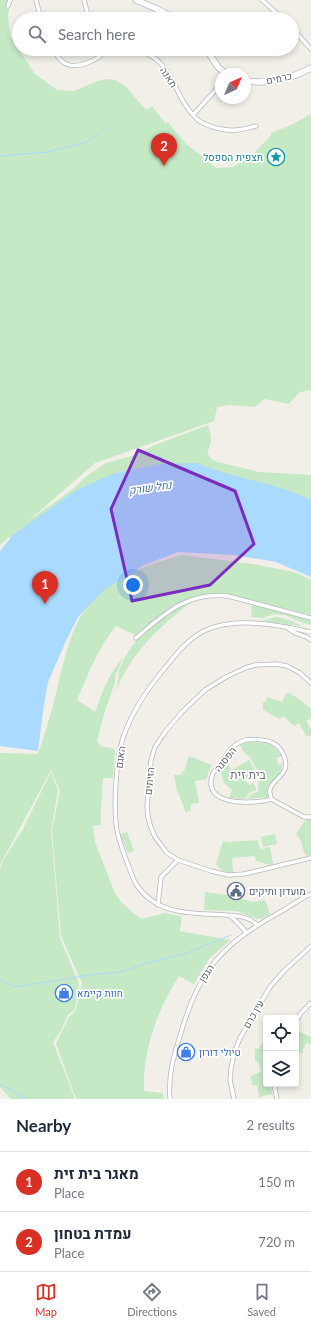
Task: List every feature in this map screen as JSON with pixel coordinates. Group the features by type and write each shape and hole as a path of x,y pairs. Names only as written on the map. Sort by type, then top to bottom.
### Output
{"street":[{"path":"8,6 10,0"},
{"path":"36,0 40,12"},
{"path":"84,0 87,12"},
{"path":"136,0 163,12"},
{"path":"262,0 275,12"},
{"path":"299,35 311,48"},
{"path":"58,56 67,64 78,66 87,63 98,56"},
{"name":"תאנה","path":"152,56 157,59 163,66 185,104 193,115 201,122 223,130 236,131 256,126"},
{"path":"211,56 220,68"},
{"name":"כרמים","path":"251,81 260,82 290,77 311,68"},
{"path":"193,115 215,91"},
{"path":"136,638 167,612 184,602 193,599 220,595 311,618"},
{"name":"האגם","path":"257,925 251,920 241,916 180,911 166,908 158,905 144,893 135,882 120,844 115,812 118,765 122,742 129,723 143,698 179,651 197,635 211,628 228,624 253,624 287,627 311,632"},
{"path":"287,627 294,634 311,640"},
{"name":"הזיתים","path":"310,858 252,873 236,875 216,873 178,860 167,853 155,837 147,810 148,787 153,754 156,746 169,727 186,707 205,690 221,679 248,667 276,664 283,665 296,671 311,683"},
{"name":"הפסגה","path":"248,740 268,741 274,744 281,751 284,757 285,768 270,788 270,799 254,802 236,802 222,798 214,792 212,783 214,772 236,744 248,740"},
{"path":"270,799 304,817 311,817"},
{"path":"310,858 311,862"},
{"path":"158,905 161,877 178,860"},
{"name":"הגפן","path":"170,1099 169,1082 171,1066 186,1013 203,978 214,962 229,946 246,932 311,894"},
{"path":"229,916 246,932"},
{"name":"עין כרם","path":"234,1099 230,1080 230,1069 240,1038 273,983 311,946"},
{"path":"299,1017 311,1003"},
{"path":"274,1087 276,1099"}],"highlighted area":[{"path":"138,450 235,491 254,544 210,585 132,601 111,509"}],"green space":[{"path":"0,0 11,0 8,14 10,36 12,39 12,56 23,56 35,74 57,90 74,91 98,81 106,79 115,80 124,85 146,110 152,106 166,124 168,122 186,144 216,168 233,167 249,158 271,136 271,133 293,124 311,114 311,390 300,392 289,404 264,399 255,407 229,405 217,407 214,421 95,463 27,522 106,463 132,456 155,445 208,425 211,442 208,455 214,461 259,472 311,475 311,527 13,544 9,537 0,545"},
{"path":"183,555 259,565 297,573 311,580 311,615 222,593 198,597 182,602 165,612 135,635 116,626 104,643 94,662 77,700 95,712 109,677 123,658 116,674 115,682 97,740 100,746 115,749 113,778 103,778 101,825 93,826 95,842 114,891 121,902 142,919 165,913 182,917 180,931 230,940 209,959 194,984 179,976 158,1016 146,1061 144,1091 163,1093 164,1099 77,1099 56,1043 69,1017 76,1010 82,983 61,936 52,830 60,791 51,770 0,865 0,753 38,754 54,702 65,657 75,627 82,613 91,601 110,584 130,573 151,564"},
{"path":"192,602 166,623 142,647 128,667 115,692 118,683 119,671 124,659 139,638 158,620"},
{"path":"252,603 309,619 311,620 311,625 285,615 275,614 262,618 251,617"},
{"path":"275,617 295,622 301,626 262,621"},
{"path":"289,693 311,709 311,718 306,721 311,730 311,736 306,736 299,723 294,726 283,716 280,719 263,710 263,702 267,701 267,697 282,702 286,694"},
{"path":"249,742 271,745 281,756 276,758 278,765 282,764 281,771 267,788 269,797 247,799 251,794 258,791 259,773 249,756 245,754 240,744"},
{"path":"189,756 212,765 208,772 207,779 195,781 199,803 192,804 190,806 191,810 186,813 177,790 174,775 180,775 184,771"},
{"path":"249,760 254,769 239,780 232,770"},
{"path":"226,761 238,781 251,772 252,774 245,781 250,785 253,782 256,790 249,793 245,799 229,798 232,790 224,783 220,770"},
{"path":"51,772 58,791 51,830 60,938 79,984 75,1009 68,1015 60,1032 53,1042 75,1099 11,1099 0,1087 0,869 4,859 23,829"},
{"path":"307,818 311,819 311,857 309,858 304,852 301,841 296,834"},
{"path":"127,832 134,851 128,853 120,834"},
{"path":"275,834 277,844 263,847 261,837"},
{"path":"258,840 260,849 270,847 273,864 270,865 256,861 255,856 232,858 233,872 228,872 223,871 216,864 223,841"},
{"path":"205,892 227,895 253,902 265,900 270,914 261,919 257,919 237,911 204,910"},
{"path":"299,1031 311,1037 311,1044 306,1043 302,1053 299,1052"},
{"path":"263,1041 263,1087 271,1087 272,1094 259,1097 257,1085 252,1085 251,1076 262,1071 258,1062 255,1061 255,1048 259,1049"}],"water":[{"name":"נחל שורק","path":"197,463 225,473 283,489 311,500 311,577 276,562 234,555 178,552 144,565 104,590 78,617 48,682 38,751 0,746 0,551 13,535 75,491 113,474 159,464"}],"waterway":[{"path":"0,156 47,152 87,142 106,128"},
{"path":"0,980 16,987 96,974 121,972 147,963 184,954 231,935"},
{"path":"0,1084 27,1099"}],"place":[{"name":"תצפית הספסל","path":"276,157"},
{"name":"עמדת בטחון","path":"164,166"},
{"name":"מאגר בית זית","path":"45,604"},
{"name":"מועדון ותיקים","path":"236,891"},
{"name":"חוות קיימא","path":"64,993"},
{"name":"טיולי דורון","path":"186,1052"}],"district":[{"name":"בית זית","path":"248,774"}]}
